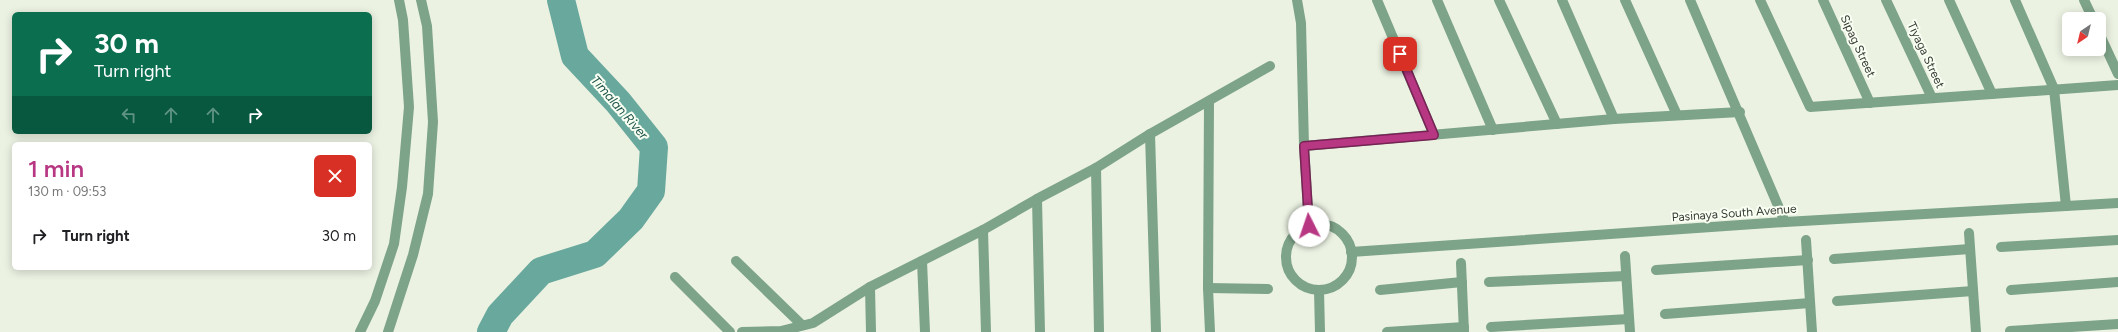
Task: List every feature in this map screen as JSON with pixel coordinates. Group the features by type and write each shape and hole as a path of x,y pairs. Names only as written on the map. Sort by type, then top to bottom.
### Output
{"street":[{"path":"360,332 375,300 394,244 402,187 409,107 403,20 399,0"},
{"path":"388,332 413,255 428,194 433,122 428,26 421,0"},
{"path":"1298,0 1301,23 1304,146 1309,226"},
{"path":"1376,0 1434,135"},
{"path":"1437,0 1492,130"},
{"path":"1499,0 1557,124"},
{"path":"1562,0 1614,119"},
{"path":"1625,0 1677,116"},
{"path":"1690,0 1740,112 1785,222"},
{"path":"1760,0 1810,107 2118,85"},
{"name":"Sipag Street","path":"1823,0 1870,103"},
{"name":"Tiyaga Street","path":"1886,0 1932,98"},
{"path":"1949,0 1992,94"},
{"path":"2015,0 2054,90 2066,206"},
{"path":"2084,0 2090,12"},
{"path":"2106,48 2118,74"},
{"path":"742,332 781,331 802,325 813,327 870,287 983,230 1037,199 1096,168 1150,134 1209,102 1270,66"},
{"path":"1209,102 1208,288 1210,332"},
{"path":"1304,146 1614,119 1740,112"},
{"path":"1150,134 1156,332"},
{"path":"1096,168 1099,332"},
{"path":"1037,199 1040,332"},
{"name":"Pasinaya South Avenue","path":"1351,252 1785,222 2118,202"},
{"path":"1326,225 1334,228 1346,239 1351,252 1352,262 1345,276 1334,286 1319,290 1312,289 1299,283 1290,272 1287,265 1286,257 1291,241 1299,232 1309,226 1326,225"},
{"path":"983,230 986,332"},
{"path":"1969,234 1976,332"},
{"path":"1806,240 1812,332"},
{"path":"2001,247 2118,240"},
{"path":"1834,259 1970,248"},
{"path":"1625,256 1630,332"},
{"path":"1656,270 1808,260"},
{"path":"736,261 802,325"},
{"path":"922,261 925,332"},
{"path":"1387,332 1464,329 1461,263"},
{"path":"1489,282 1626,276"},
{"path":"675,277 730,332"},
{"path":"1380,290 1462,282"},
{"path":"2011,290 2118,282"},
{"path":"870,287 871,332"},
{"path":"1208,288 1268,289"},
{"path":"1319,290 1320,332"},
{"path":"1837,301 1973,291"},
{"path":"1665,314 1810,303"},
{"path":"1491,327 1629,319"},
{"path":"2010,331 2118,324"}],"waterway":[{"name":"Timalan River","path":"491,332 500,315 541,271 595,254 631,219 651,191 654,147 618,102 575,56 561,0"}],"route":[{"path":"1309,226 1304,146 1434,135 1400,54"}]}
